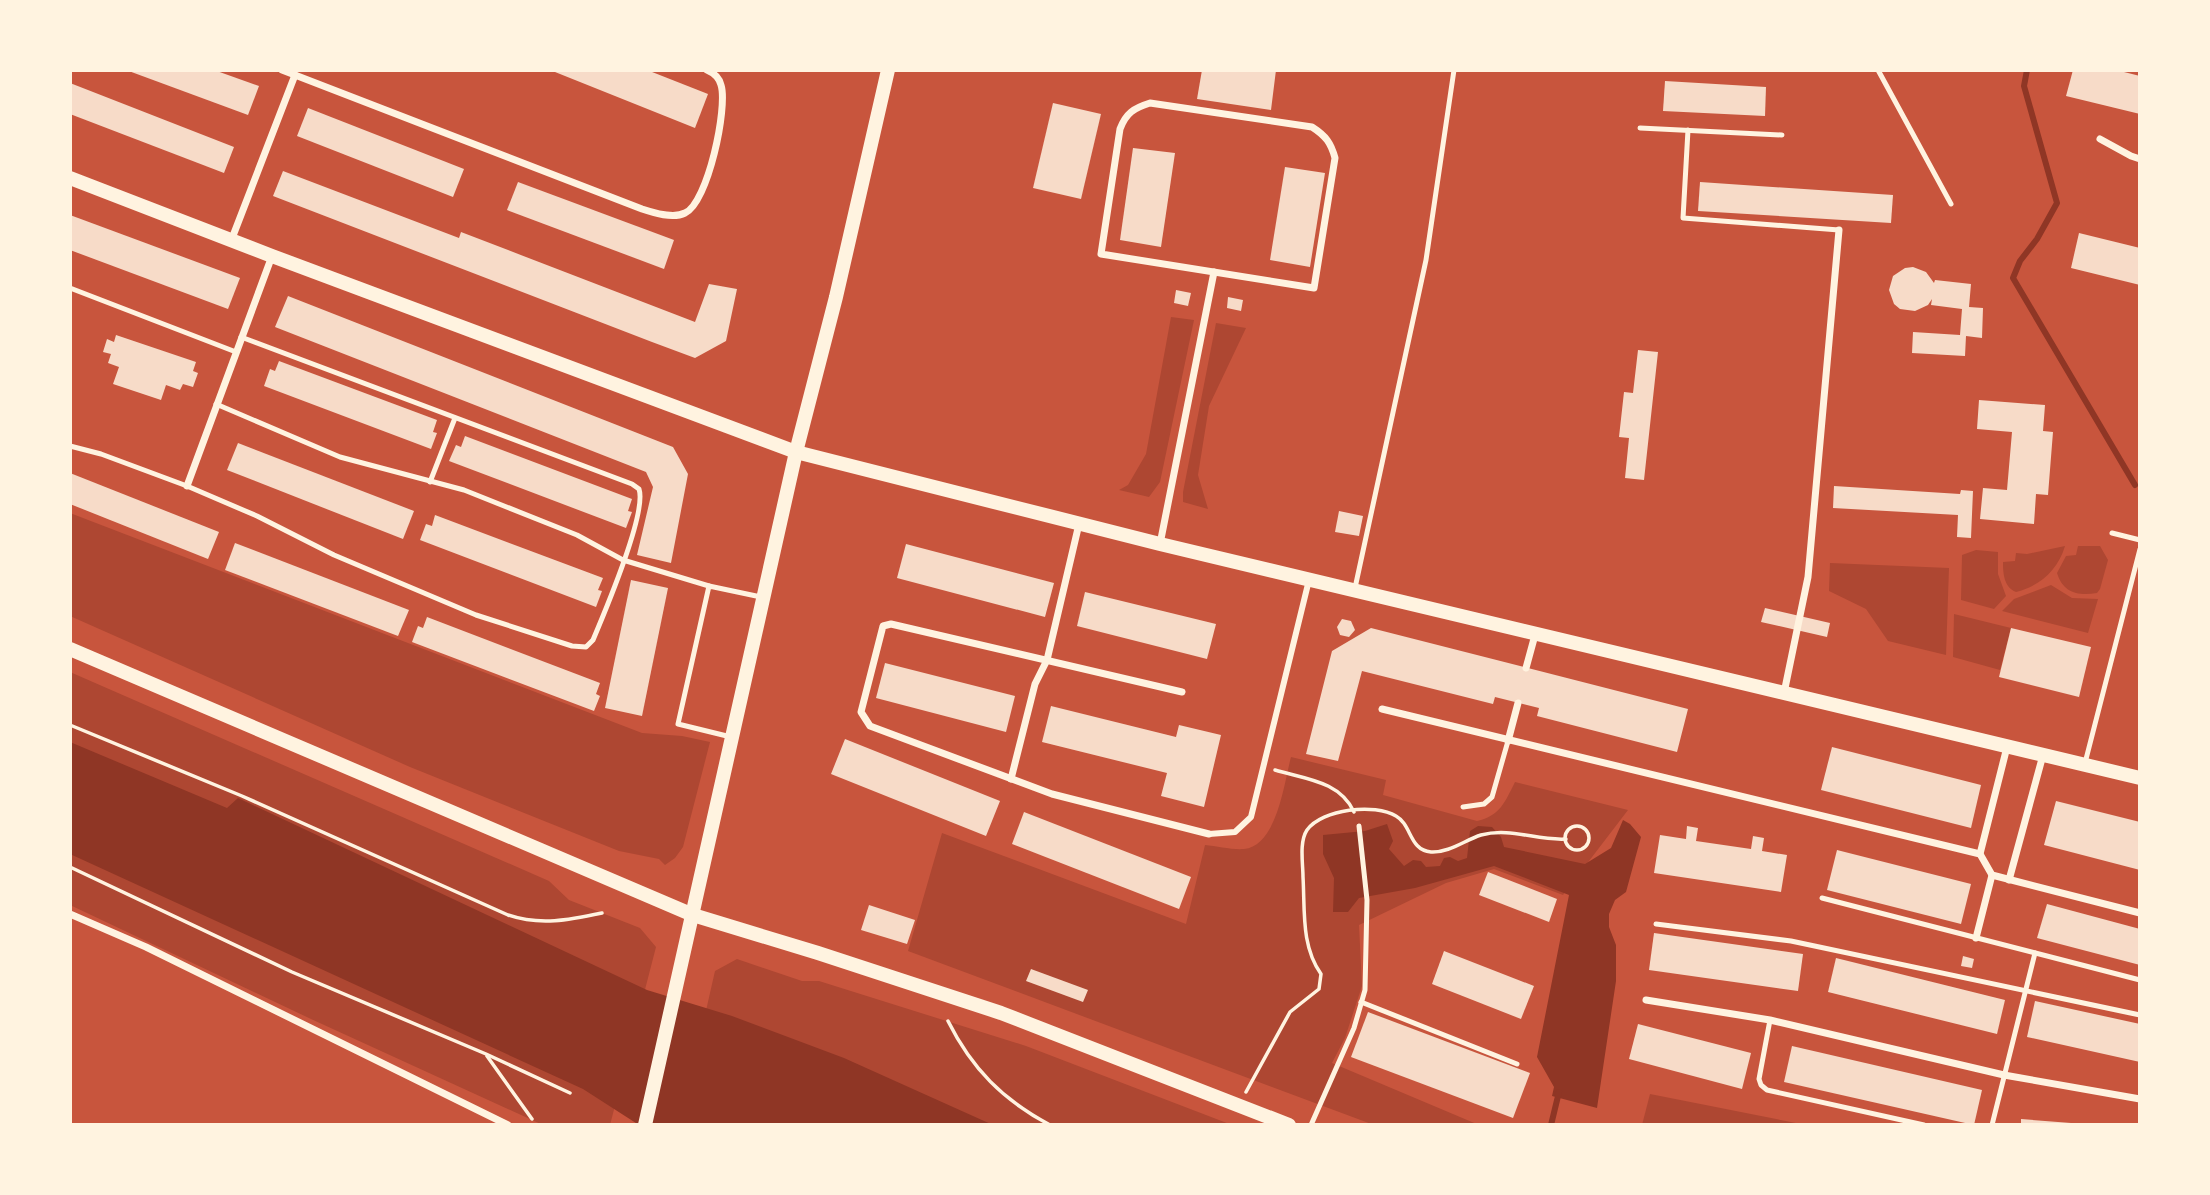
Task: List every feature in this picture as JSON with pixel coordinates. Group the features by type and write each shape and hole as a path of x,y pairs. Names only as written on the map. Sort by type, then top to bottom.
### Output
{"main road":[{"path":"645,1125 796,452 836,297 888,70"},
{"path":"70,178 796,452 1535,635 2140,778"},
{"path":"70,649 693,915 1002,1013 1289,1125"}],"street":[{"path":"282,70 642,209 673,215 684,214 696,205 708,176 724,104 721,84 717,76 707,70"},
{"path":"231,241 295,75"},
{"path":"1150,103 1164,104 1312,127 1331,144 1335,158 1314,288 1214,272 1101,254 1120,129 1125,117 1135,107 1150,103"},
{"path":"2100,139 2140,159"},
{"path":"1784,692 1808,577 1839,230"},
{"path":"187,486 271,256"},
{"path":"1160,544 1214,272"},
{"path":"1011,779 1035,684 1047,660 1079,524"},
{"path":"1182,692 891,624 883,626 861,712 870,726 1052,794 1209,834 1235,832 1251,817 1309,580"},
{"path":"1527,668 1535,635"},
{"path":"1508,741 1518,703"},
{"path":"1382,709 1980,854"},
{"path":"2007,747 1980,854 1992,875 2140,913"},
{"path":"2009,880 2043,755"},
{"path":"1976,938 1992,875"},
{"path":"70,914 146,947 508,1125"},
{"path":"1646,1000 1770,1020 2004,1075 2140,1099"}],"lane":[{"path":"1355,591 1426,260 1454,70"},
{"path":"1878,70 1951,204"},
{"path":"1640,128 1782,135"},
{"path":"1688,130 1683,218 1839,230"},
{"path":"70,288 236,352"},
{"path":"70,446 101,454 187,486 257,516 334,555 476,615 572,646 586,647 593,640 623,560 640,502 639,489 632,484 241,337"},
{"path":"216,404 340,457 464,490 512,508 577,535 623,560 709,586 764,598"},
{"path":"430,482 455,418"},
{"path":"2112,533 2140,540"},
{"path":"2084,765 2140,549"},
{"path":"709,586 678,724 733,737"},
{"path":"1464,807 1484,804 1492,797 1508,741"},
{"path":"1311,1125 1354,1028 1367,969 1367,900 1359,826"},
{"path":"1822,898 2140,980"},
{"path":"1656,924 1791,941 2140,1015"},
{"path":"1992,1125 2035,953"},
{"path":"1361,1002 1517,1064"},
{"path":"1770,1020 1759,1079 1767,1090 1924,1125"}],"path":[{"path":"70,724 242,796 508,915 538,922 565,920 602,912"},
{"path":"1263,767 1331,786 1347,797 1359,826"},
{"path":"1237,1106 1290,1012 1319,989 1321,974 1311,960 1306,940 1302,856 1307,829 1332,814 1354,810 1381,811 1404,822 1414,844 1429,852 1439,852 1468,840 1499,832 1510,831 1550,839 1566,839"},
{"path":"1579,826 1588,832 1589,837 1585,846 1576,850 1567,844 1566,839 1569,829 1579,826"},
{"path":"70,867 292,972 486,1054 570,1093"},
{"path":"948,1021 967,1054 995,1088 1016,1106 1050,1125"},
{"path":"486,1054 532,1119"}],"shaded area":[{"path":"1171,317 1194,320 1160,482 1149,497 1119,490 1128,485 1146,454"},
{"path":"1216,323 1246,328 1209,406 1198,475 1208,509 1183,502 1183,492"},
{"path":"70,513 642,733 682,736 710,742 683,847 675,858 665,865 659,859 619,851 410,767 70,616"},
{"path":"2065,546 2058,562 2047,576 2033,586 2016,592 2009,587 2003,562 2015,561 2016,553 2027,554"},
{"path":"2078,546 2100,546 2108,560 2097,593 2072,592 2063,585 2057,573 2066,556 2076,555"},
{"path":"1976,550 1998,552 1998,574 2006,596 1994,609 1961,600 1962,555"},
{"path":"1830,563 1949,568 1946,655 1888,641 1866,609 1829,591"},
{"path":"2051,585 2072,598 2098,599 2088,633 2002,611 2014,599"},
{"path":"1954,614 2011,628 2000,670 1953,657"},
{"path":"70,672 549,881 569,900 640,928 656,947 610,1125 543,1125 70,905"},
{"path":"70,742 227,808 238,798 647,990 732,1016 844,1058 993,1125 639,1125 583,1089 70,854"},
{"path":"1291,757 1386,780 1383,795 1477,821 1496,812 1505,802 1515,782 1628,810 1563,895 1494,869 1446,883 1359,925 1362,986 1345,1038 1332,1063 1479,1125 1374,1125 908,951 942,833 1186,924 1205,845 1244,849 1255,845 1264,837 1277,812"},
{"path":"1623,820 1641,837 1626,892 1615,900 1609,914 1609,927 1616,945 1616,981 1597,1108 1552,1096 1554,1087 1537,1057 1569,895 1494,866 1415,888 1359,898 1348,912 1333,912 1334,878 1323,854 1323,835 1365,831 1387,824 1393,841 1389,849 1404,866 1413,860 1421,861 1426,867 1440,866 1444,858 1450,857 1458,861 1467,858 1470,831 1478,826 1492,827 1501,837 1504,847 1585,864 1611,848"},
{"path":"737,959 802,981 819,981 1026,1046 1232,1125 680,1125 715,971"},
{"path":"1650,1094 1806,1125 1642,1125"}],"building":[{"path":"126,70 214,70 259,86 248,115"},
{"path":"550,70 647,70 708,94 695,128"},
{"path":"1202,70 1276,70 1271,110 1197,99"},
{"path":"2073,70 2116,70 2140,76 2140,114 2066,96"},
{"path":"1665,81 1766,87 1765,116 1663,111"},
{"path":"70,83 234,147 224,173 70,114"},
{"path":"1053,103 1101,114 1081,199 1033,188"},
{"path":"308,108 464,169 453,197 297,136"},
{"path":"1133,148 1175,153 1161,247 1120,240"},
{"path":"1285,167 1325,173 1310,267 1270,260"},
{"path":"283,171 459,238 461,232 695,322 709,284 737,289 726,341 695,358 652,342 273,196"},
{"path":"518,182 674,240 664,269 507,210"},
{"path":"1700,182 1893,195 1891,223 1698,211"},
{"path":"70,215 240,278 228,309 70,250"},
{"path":"2079,233 2140,248 2140,285 2071,268"},
{"path":"1913,267 1926,272 1934,283 1935,280 1971,284 1969,307 1983,308 1982,338 1966,336 1965,356 1912,353 1913,332 1960,335 1962,309 1931,305 1932,299 1928,305 1915,311 1900,309 1894,304 1889,290 1893,276 1905,268"},
{"path":"1176,290 1191,293 1188,306 1174,303"},
{"path":"288,296 673,447 688,474 671,563 637,555 653,487 646,472 275,327"},
{"path":"1228,297 1243,300 1241,311 1227,308"},
{"path":"116,335 196,362 193,371 198,373 193,387 183,384 180,390 166,385 161,400 113,384 119,367 108,363 111,354 103,352 107,339 114,342"},
{"path":"1638,350 1658,352 1644,480 1625,478 1629,438 1619,437 1624,392 1633,393"},
{"path":"279,361 437,420 433,432 437,433 431,449 264,386 270,369 275,371"},
{"path":"1979,400 2045,405 2043,431 2053,432 2048,495 2036,494 2034,524 1980,519 1983,488 2007,490 2012,432 1977,429"},
{"path":"465,436 632,499 628,511 632,512 626,528 449,461 456,445 461,447"},
{"path":"238,443 414,511 403,539 227,470"},
{"path":"70,473 219,532 208,559 70,504"},
{"path":"1834,486 1960,494 1961,490 1973,491 1971,538 1957,537 1958,515 1833,508"},
{"path":"1339,511 1363,516 1359,536 1335,532"},
{"path":"435,515 603,578 596,607 420,540 426,524 432,526"},
{"path":"235,543 409,610 398,636 225,570"},
{"path":"906,544 1054,583 1045,617 897,578"},
{"path":"631,580 668,588 642,716 605,708"},
{"path":"1085,592 1216,624 1207,659 1077,626"},
{"path":"1765,608 1830,623 1827,637 1761,622"},
{"path":"427,617 600,683 596,694 600,696 594,711 412,642 418,626 423,628"},
{"path":"1342,619 1351,621 1355,630 1349,637 1340,635 1337,627"},
{"path":"1371,628 1688,709 1677,752 1537,716 1539,708 1495,697 1493,704 1362,671 1338,761 1306,754 1332,651"},
{"path":"2011,628 2091,647 2079,697 1999,677"},
{"path":"885,663 1015,696 1006,732 876,698"},
{"path":"1051,706 1176,737 1179,725 1221,735 1204,807 1161,796 1167,773 1042,742"},
{"path":"845,739 1000,801 986,836 831,774"},
{"path":"1832,747 1981,785 1971,828 1821,790"},
{"path":"2056,801 2140,822 2140,870 2044,845"},
{"path":"1024,812 1191,877 1179,909 1012,844"},
{"path":"1687,826 1698,828 1696,841 1751,849 1753,836 1764,838 1762,851 1787,855 1781,892 1654,873 1660,835 1686,839"},
{"path":"1837,850 1971,884 1961,924 1827,890"},
{"path":"1488,872 1557,899 1549,922 1479,895"},
{"path":"2047,904 2140,929 2140,965 2037,938"},
{"path":"869,905 915,920 907,944 861,930"},
{"path":"1654,933 1803,954 1798,991 1649,970"},
{"path":"1444,951 1534,986 1521,1019 1432,984"},
{"path":"1963,956 1974,959 1972,968 1961,966"},
{"path":"1836,958 2005,1000 1997,1034 1828,992"},
{"path":"1031,969 1088,990 1083,1002 1026,981"},
{"path":"2035,1001 2140,1024 2140,1062 2027,1037"},
{"path":"1368,1012 1530,1073 1513,1118 1351,1057"},
{"path":"1638,1024 1751,1053 1742,1089 1629,1059"},
{"path":"1792,1046 1982,1090 1974,1125 1784,1082"},
{"path":"2021,1119 2071,1123 2071,1125 2021,1125"}],"waterway":[{"path":"2027,70 2024,86 2057,203 2037,239 2020,261 2013,278 2135,485"},
{"path":"1551,1125 1559,1092"}]}
